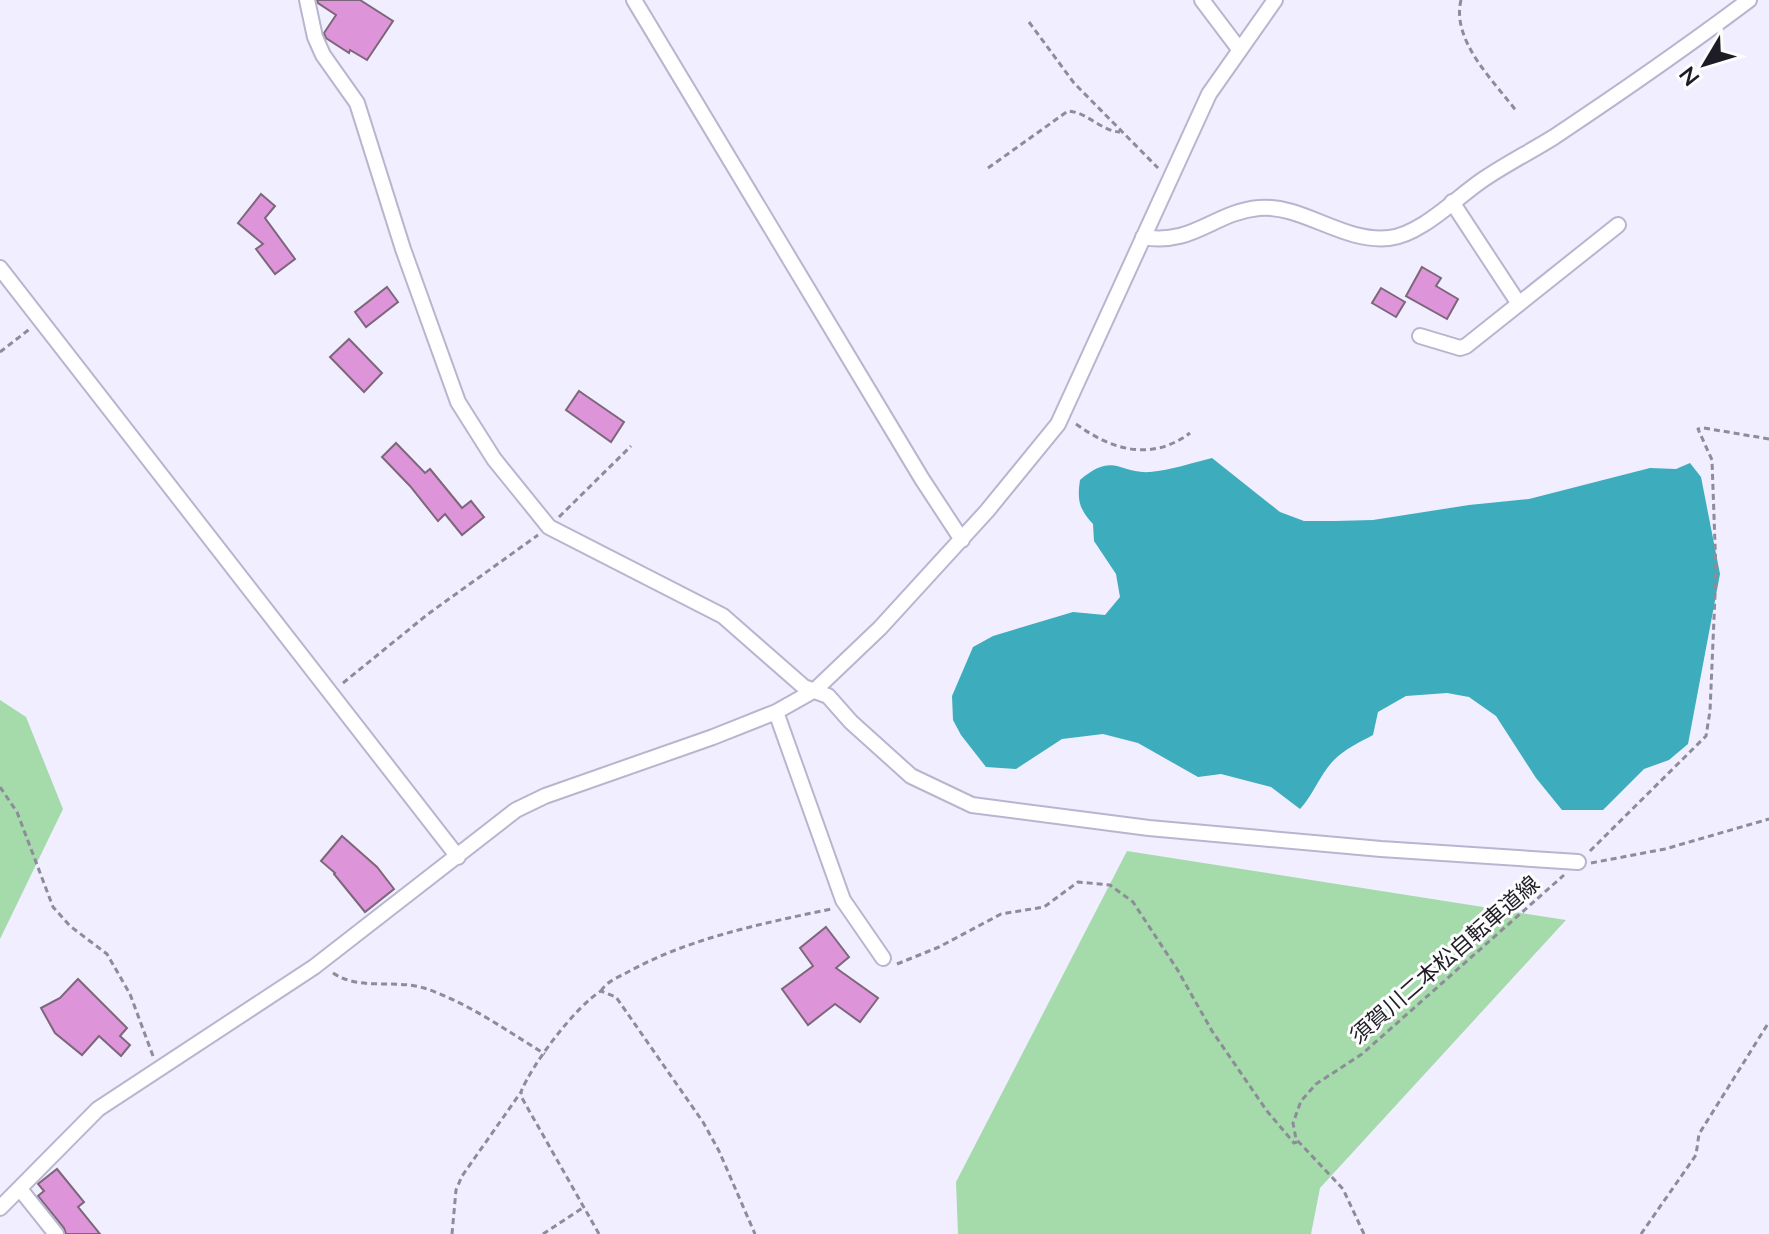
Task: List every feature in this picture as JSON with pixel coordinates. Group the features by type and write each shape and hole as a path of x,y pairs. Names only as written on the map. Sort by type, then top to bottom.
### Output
{"street":[{"path":"307,0 315,37 323,55 357,103 403,249 458,402 494,459 534,511 549,527 723,616 804,687 828,696 862,733 911,776 972,805 1149,828 1381,849 1578,862"},
{"path":"634,0 922,479 962,540"},
{"path":"1202,0 1239,49"},
{"path":"0,1208 98,1109 320,963 516,810 776,712 815,690 858,651 962,540 1047,441 1063,414 1209,94 1275,0"},
{"path":"1143,237 1171,240 1235,214 1267,208 1363,238 1390,238 1420,227 1452,202 1601,106 1749,0"},
{"path":"1452,202 1519,304"},
{"path":"1420,336 1462,347 1618,225"},
{"path":"0,268 458,857"},
{"path":"776,712 846,906 883,958"},
{"path":"20,1189 56,1234"}],"path":[{"path":"1461,0 1458,16 1461,31 1517,112"},
{"path":"1029,22 1074,83 1169,179"},
{"path":"988,168 1068,111 1080,113 1108,130 1120,132"},
{"path":"0,352 40,321"},
{"path":"1063,414 1093,437 1139,452 1175,444 1190,433"},
{"name":"須賀川二本松自転車道線","path":"1297,1142 1294,1117 1308,1092 1362,1054 1578,862 1706,736 1710,711 1716,572 1712,460 1698,429 1769,439"},
{"path":"331,692 428,614 549,527 631,446"},
{"path":"0,787 17,812 53,907 70,926 107,954 115,966 130,994 157,1069"},
{"path":"1578,862 1603,862 1665,849 1769,819"},
{"path":"883,958 890,963 905,962 1001,914 1044,907 1078,882 1110,885 1127,896 1147,921 1212,1031 1278,1126 1343,1189 1364,1234"},
{"path":"452,1234 456,1190 462,1176 579,1009 608,983 649,960 681,947 784,918 846,906"},
{"path":"320,963 342,979 375,985 420,987 439,994 545,1054"},
{"path":"601,991 616,997 697,1112 719,1151 755,1234"},
{"path":"1641,1234 1696,1155 1699,1134 1769,1022"},
{"path":"521,1092 599,1234"},
{"path":"543,1234 584,1207"}],"green space":[{"path":"0,700 26,717 63,809 0,939"},
{"path":"1127,851 1566,920 1320,1188 1311,1234 958,1234 956,1182"}],"water":[{"path":"1212,458 1280,512 1304,521 1373,520 1529,499 1650,468 1676,469 1690,463 1701,477 1720,574 1688,744 1669,760 1644,769 1603,810 1562,810 1536,778 1496,716 1469,697 1447,693 1406,696 1378,712 1373,735 1334,760 1300,809 1271,787 1221,774 1198,777 1138,743 1103,734 1062,739 1016,769 986,767 953,720 952,696 973,647 993,636 1073,612 1105,615 1120,597 1116,574 1094,541 1093,524 1080,504 1080,480 1091,471 1109,465 1150,472"}],"building":[{"path":"317,0 360,0 393,21 367,60 326,38 324,33 336,15"},
{"path":"261,194 275,206 265,218 295,259 275,274 256,249 263,244 238,223"},
{"path":"1422,267 1441,278 1436,286 1458,299 1447,319 1406,296"},
{"path":"387,287 398,302 366,327 355,312"},
{"path":"1381,288 1405,302 1396,317 1372,303"},
{"path":"349,339 382,373 364,392 330,357"},
{"path":"579,391 624,422 611,442 566,410"},
{"path":"396,443 425,473 430,469 462,508 471,501 484,517 462,535 445,514 438,521 382,457"},
{"path":"342,836 377,867 394,889 365,912 335,873 321,861"},
{"path":"826,927 849,957 836,968 878,998 860,1022 835,1004 808,1025 782,989 813,966 800,948"},
{"path":"78,979 127,1028 120,1036 130,1045 121,1056 99,1036 82,1055 55,1033 41,1008 60,998"},
{"path":"57,1169 84,1202 78,1207 100,1234 66,1234 38,1196 44,1191 38,1184"}]}
